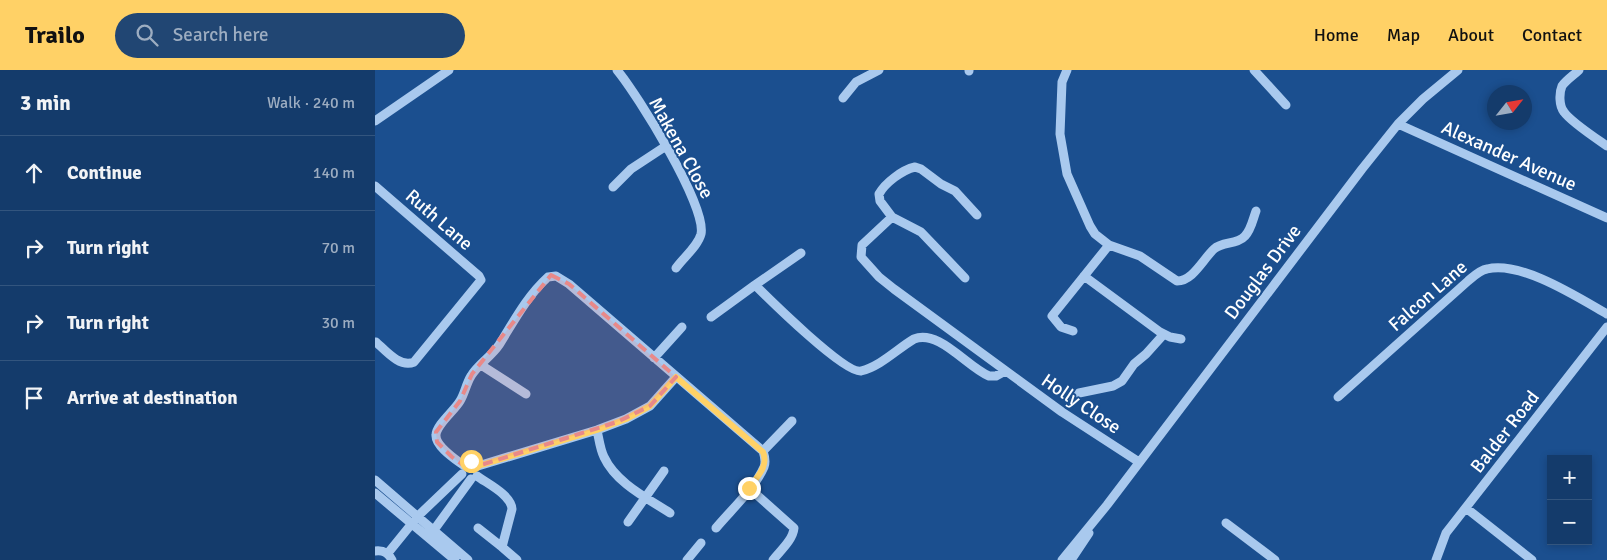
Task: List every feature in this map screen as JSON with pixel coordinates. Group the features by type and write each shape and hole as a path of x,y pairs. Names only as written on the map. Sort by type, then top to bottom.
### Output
{"street":[{"path":"375,121 449,70"},
{"name":"Makena Close","path":"617,70 665,146 693,197 701,226 699,239 675,268"},
{"path":"843,98 856,82 879,70"},
{"path":"1067,70 1062,82 1060,134 1063,160 1087,220 1095,234 1109,245 1140,256 1177,281 1182,281 1189,277 1215,248 1242,240 1247,234 1256,211"},
{"name":"Douglas Drive","path":"1071,560 1139,462 1362,169 1398,124 1423,99 1458,70"},
{"path":"1579,70 1563,86 1561,106 1564,112 1589,134 1607,146"},
{"path":"1256,71 1286,105"},
{"name":"Alexander Avenue","path":"1398,124 1607,218"},
{"path":"613,187 631,169 665,146"},
{"path":"965,278 921,232 892,217 880,201 879,194 895,177 915,167 955,191 977,215"},
{"name":"Ruth Lane","path":"375,186 479,276 481,280 414,362 408,365 402,364 376,342"},
{"name":"Holly Close","path":"892,217 862,246 861,254 863,261 879,278 1062,412 1139,462"},
{"path":"1073,331 1061,327 1052,316 1109,245"},
{"path":"711,317 801,253"},
{"name":"Falcon Lane","path":"1338,397 1467,281 1486,269 1498,267 1535,276 1607,314"},
{"path":"502,547 513,506 502,494 474,478 466,478 463,470 437,442 436,435 438,429 460,402 470,378 498,346 514,319 532,295 548,277 553,275 569,284 763,452 765,459 764,467 716,528"},
{"path":"1084,276 1164,334 1181,339"},
{"path":"755,286 814,340 855,371 861,371 873,366 919,337 932,338 984,374 993,376 1005,371"},
{"path":"654,358 682,327"},
{"name":"Balder Road","path":"1436,560 1446,533 1607,327"},
{"path":"1071,403 1079,393 1113,386 1122,381 1135,364 1164,334"},
{"path":"481,364 526,394"},
{"path":"478,466 597,430 626,419 646,408 676,377"},
{"path":"763,452 792,421"},
{"path":"597,430 603,454 610,467 621,479 670,513"},
{"path":"375,551 381,550 390,557 418,516 471,461 478,466 479,471 431,534"},
{"path":"628,522 664,471"},
{"path":"375,480 418,516 431,534 455,560"},
{"path":"749,488 793,528 789,542 773,560"},
{"path":"375,493 412,524 431,534 468,560"},
{"name":"Douglas Drive","path":"1062,560 1107,506"},
{"path":"1466,508 1533,560"},
{"path":"1226,523 1275,560"},
{"path":"478,528 517,560"},
{"path":"687,560 701,543"}],"highlighted area":[{"path":"551,275 569,284 676,377 650,406 617,422 478,466 471,458 463,465 452,457 437,442 436,432 460,401 472,374"}],"route":[{"path":"471,461 475,462 478,466 597,430 626,419 650,406 676,377 763,452 765,456 764,467 749,488"}]}
